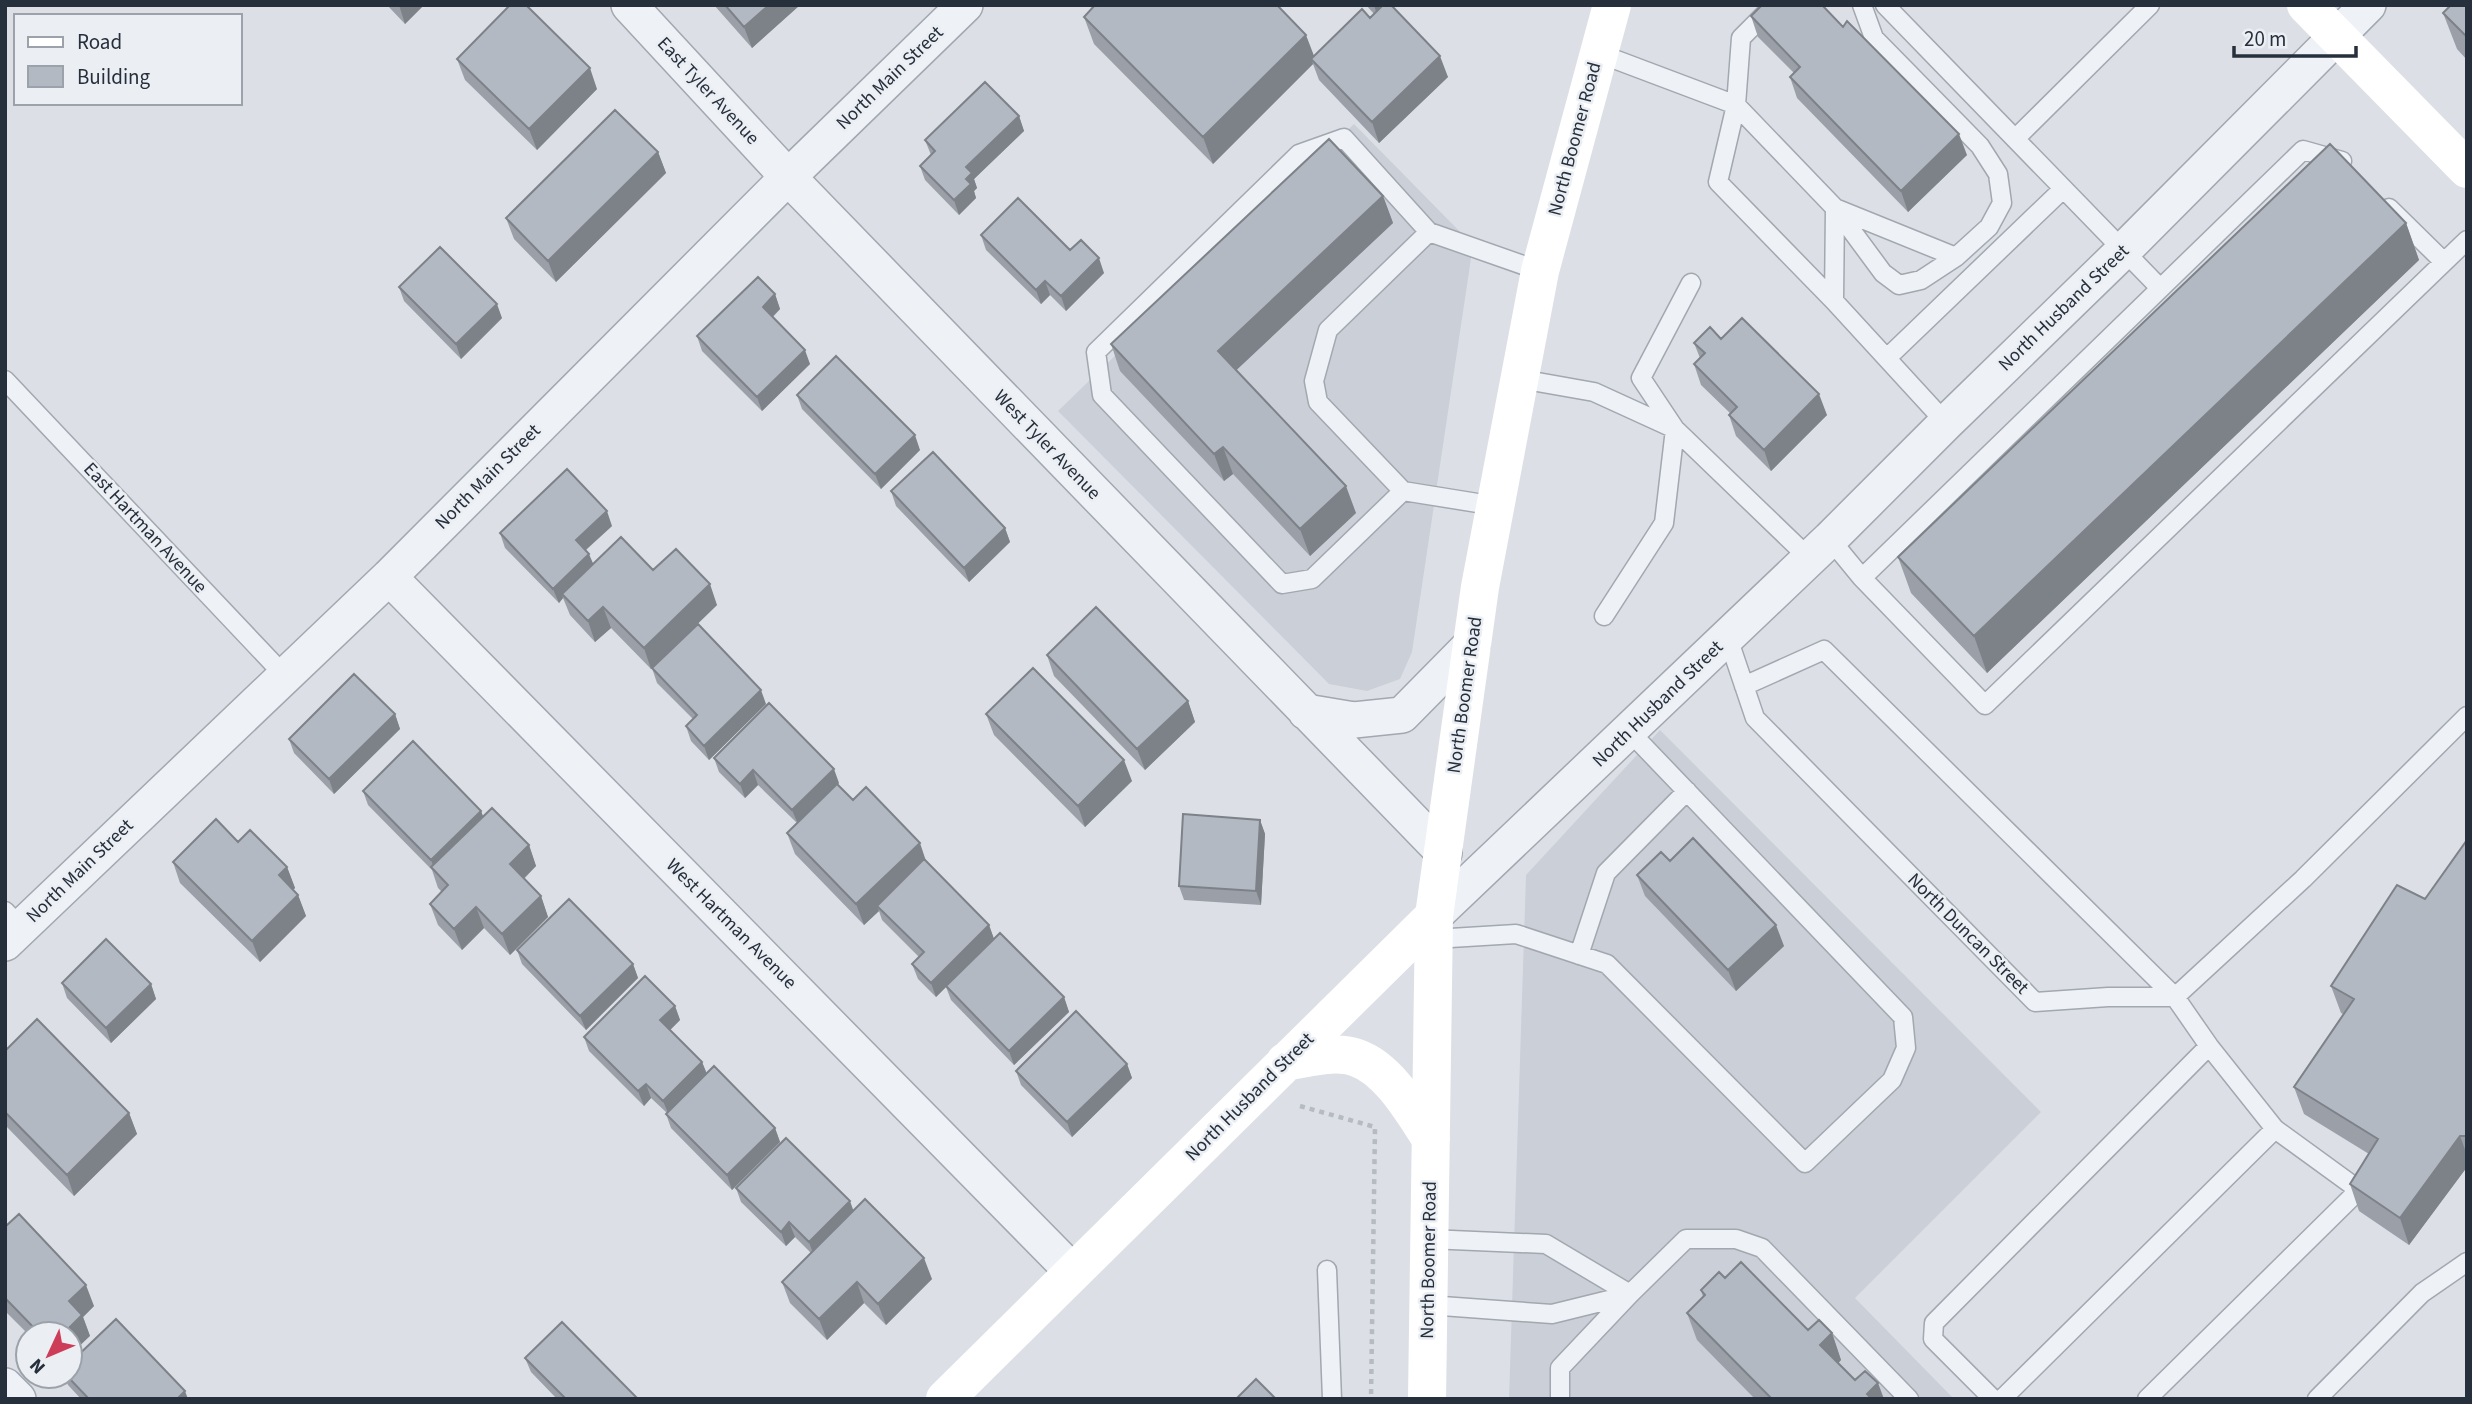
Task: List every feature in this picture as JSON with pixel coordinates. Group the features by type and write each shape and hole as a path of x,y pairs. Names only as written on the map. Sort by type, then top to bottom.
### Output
{"main road":[{"name":"North Boomer Road","path":"1427,1399 1434,927 1472,644 1540,271 1612,5"},
{"path":"2306,5 2467,169"},
{"name":"North Husband Street","path":"945,1399 1286,1062 1434,927"},
{"path":"1286,1062 1320,1055 1356,1057 1380,1072 1400,1093 1431,1139"}],"street":[{"name":"East Tyler Avenue","path":"629,5 788,177"},
{"name":"North Main Street","path":"10,927 285,676 389,577 788,177 965,5"},
{"name":"North Husband Street","path":"1434,927 1629,731 1728,638 2123,251 2368,5"},
{"name":"West Tyler Avenue","path":"788,177 1444,853"},
{"name":"West Hartman Avenue","path":"389,577 1072,1271"},
{"path":"1306,712 1354,720 1402,715 1472,644"},
{"path":"5,1386 18,1399"}],"lane":[{"path":"1774,5 1741,38 1736,105 1718,182 1834,301 1946,422"},
{"path":"1598,53 1736,105 1835,208 1883,273 1899,285 1921,280 1956,257 1989,227 2002,202 1998,174 1980,146 1874,38 1862,5"},
{"path":"1885,5 2160,288"},
{"path":"2015,139 2150,5"},
{"path":"1403,491 1312,579 1282,584 1102,395 1096,352 1299,154 1344,138 1429,232 1540,271"},
{"path":"1862,578 2304,149 2341,160 2351,170"},
{"path":"1887,358 2063,189"},
{"path":"2379,197 2444,262"},
{"path":"1835,208 1956,257"},
{"path":"1834,301 1835,208"},
{"path":"1429,232 1328,330 1314,381 1318,402 1403,491 1496,506"},
{"path":"1520,379 1594,392 1675,429 1819,548 1862,578 1985,705 2467,240"},
{"path":"1604,616 1664,523 1675,429 1641,378 1691,283"},
{"name":"East Hartman Avenue","path":"5,380 285,676"},
{"name":"North Duncan Street","path":"1728,638 1755,718 2035,1002 2108,997 2175,997"},
{"path":"1744,686 1824,650 2175,997 2209,1046 2276,1129 2359,1190 2147,1399"},
{"path":"2175,997 2303,879 2467,716"},
{"path":"1434,927 1516,934 1607,964 1805,1163 1892,1080 1906,1048 1903,1017 1629,731"},
{"path":"1579,955 1606,873 1687,791"},
{"path":"1993,1399 1933,1339 1934,1323 2209,1046"},
{"path":"2002,1399 2276,1129"},
{"path":"1429,1239 1546,1244 1630,1294"},
{"path":"1560,1399 1560,1368 1686,1239 1736,1239 1762,1248 1909,1399"},
{"path":"1736,1239 1893,1399"},
{"path":"2317,1399 2423,1293 2467,1262"},
{"path":"1327,1270 1332,1399"},
{"path":"1428,1305 1552,1314 1630,1294"}],"path":[{"path":"1295,1104 1375,1127 1371,1399"}],"shaded area":[{"path":"1354,124 1473,245 1412,652 1400,679 1367,691 1329,684 1058,411"},
{"path":"1660,730 2041,1112 1855,1298 1954,1399 1509,1399 1526,875"}],"building":[{"path":"510,5 526,5 590,68 529,129 457,59"},
{"path":"725,5 769,5 744,27"},
{"path":"1095,5 1277,5 1306,35 1203,137 1084,17"},
{"path":"1391,5 1440,56 1372,122 1311,59 1362,9 1370,18 1382,6"},
{"path":"1762,5 1822,5 1843,27 1847,21 1959,134 1901,191 1790,77 1800,67 1751,16"},
{"path":"2451,5 2467,5 2467,37 2443,13"},
{"path":"985,82 1019,116 966,167 972,173 966,179 971,184 954,200 920,166 935,151 925,140"},
{"path":"615,110 658,152 548,261 506,218"},
{"path":"1329,139 1383,196 1218,351 1346,486 1300,529 1223,447 1214,454 1111,344"},
{"path":"2330,144 2406,223 1974,636 1898,557"},
{"path":"1018,198 1070,250 1081,240 1099,258 1061,296 1045,281 1036,290 981,235"},
{"path":"440,247 497,304 456,344 399,287"},
{"path":"758,277 775,294 763,307 805,350 757,397 697,336"},
{"path":"1742,318 1819,394 1764,450 1729,415 1737,407 1694,364 1705,353 1694,343 1710,327 1721,339"},
{"path":"836,356 915,435 875,474 797,395"},
{"path":"933,452 1005,528 964,568 891,491"},
{"path":"567,469 607,511 576,540 589,554 553,589 500,533"},
{"path":"621,537 653,570 676,549 710,584 644,648 603,607 588,621 562,594"},
{"path":"1096,607 1188,701 1137,749 1047,655"},
{"path":"698,624 761,690 704,746 686,726 697,715 652,668"},
{"path":"1033,668 1124,760 1078,806 986,714"},
{"path":"354,674 395,714 329,779 289,739"},
{"path":"769,703 834,769 792,810 753,770 740,784 714,758"},
{"path":"413,741 481,811 431,860 363,791"},
{"path":"837,784 853,800 866,787 920,843 856,904 787,833"},
{"path":"492,808 529,845 510,864 541,896 502,934 476,907 454,929 430,904 448,885 431,867"},
{"path":"1183,814 1260,820 1256,891 1179,886"},
{"path":"216,819 238,842 250,830 287,867 279,875 298,895 252,941 173,862"},
{"path":"1693,838 1776,925 1728,970 1637,875 1661,852 1670,861"},
{"path":"2467,840 2467,1136 2460,1136 2400,1218 2350,1184 2378,1139 2294,1087 2354,999 2331,986 2397,885 2425,899"},
{"path":"924,859 989,925 931,983 912,964 924,952 877,906"},
{"path":"569,899 633,964 580,1016 517,950"},
{"path":"1000,933 1064,997 1009,1051 946,986"},
{"path":"106,939 151,984 106,1028 62,983"},
{"path":"645,976 675,1006 660,1020 702,1062 663,1101 646,1084 638,1091 584,1037"},
{"path":"1076,1011 1127,1064 1067,1122 1016,1071"},
{"path":"37,1019 129,1113 67,1175 5,1112 5,1051"},
{"path":"714,1066 775,1128 727,1175 666,1114"},
{"path":"786,1138 850,1201 809,1242 789,1222 781,1232 736,1188"},
{"path":"865,1199 924,1258 878,1304 857,1282 819,1319 782,1282"},
{"path":"19,1214 86,1285 69,1301 82,1315 77,1320 26,1320 5,1298 5,1223 7,1225"},
{"path":"1741,1262 1808,1330 1819,1320 1832,1333 1820,1345 1855,1380 1865,1371 1878,1383 1867,1394 1872,1399 1772,1399 1687,1313 1705,1295 1701,1290 1719,1272 1725,1278"},
{"path":"116,1319 185,1391 177,1399 89,1399 80,1390 84,1390 84,1350"},
{"path":"562,1322 638,1399 566,1399 525,1358"},
{"path":"1256,1379 1276,1399 1236,1399"}]}
